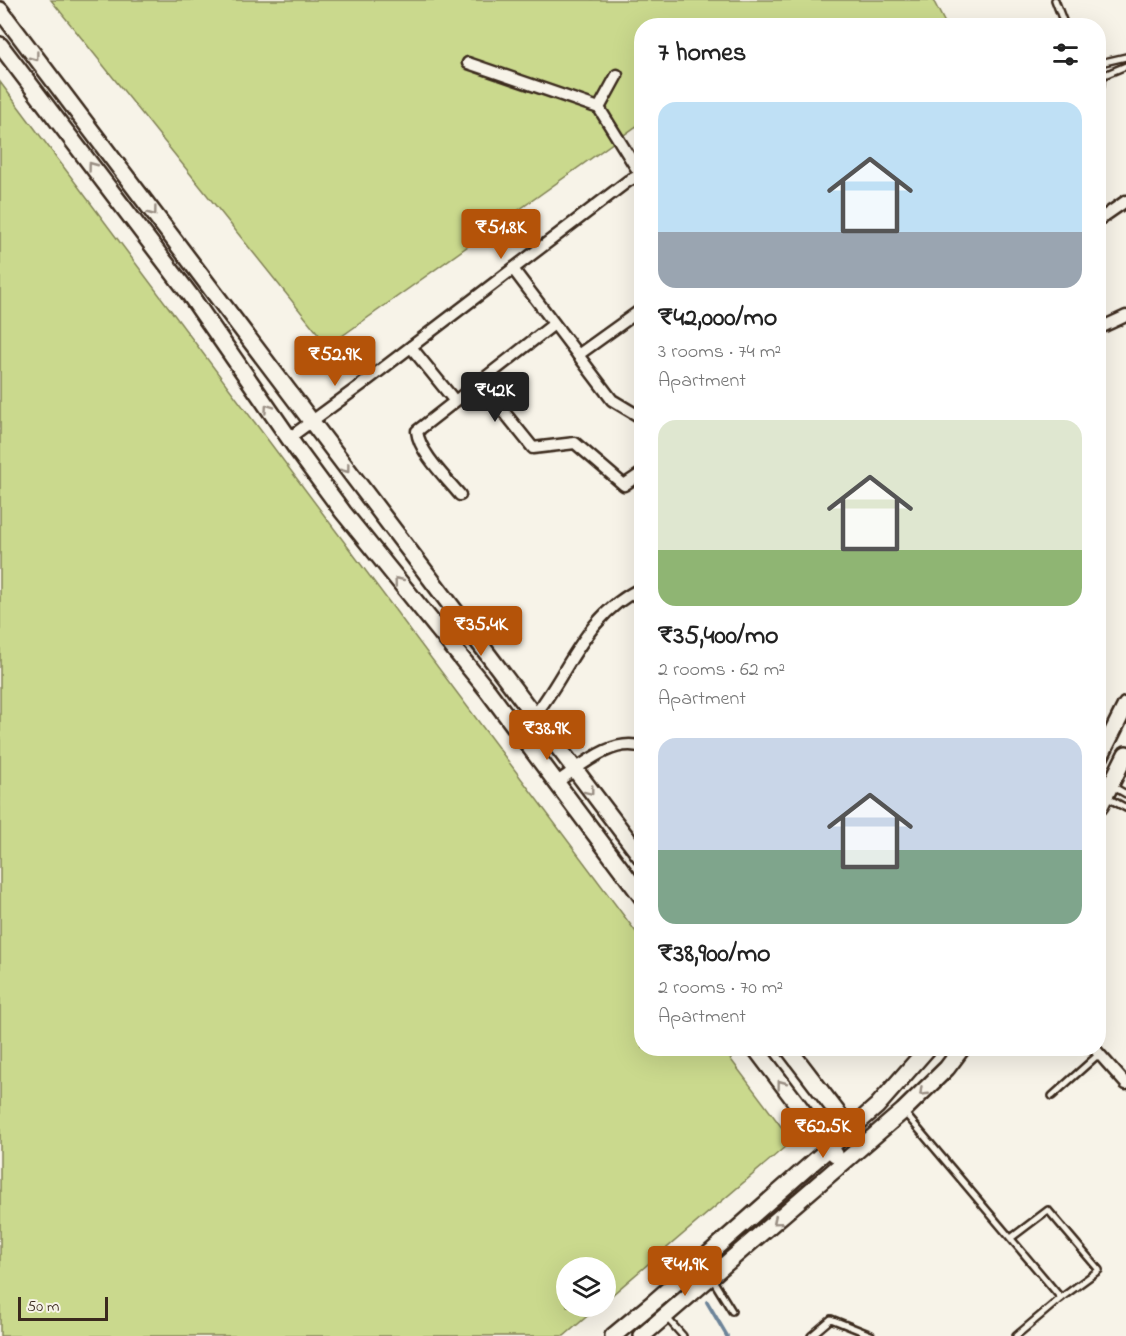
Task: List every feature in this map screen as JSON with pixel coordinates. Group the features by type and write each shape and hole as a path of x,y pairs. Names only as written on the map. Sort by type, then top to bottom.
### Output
{"main road":[{"path":"0,10 634,848"},
{"path":"0,45 189,295 343,512 492,696 634,886"},
{"path":"298,451 316,429"},
{"path":"418,605 439,590"},
{"path":"492,696 513,689"},
{"path":"1106,745 1126,705"},
{"path":"1106,794 1126,753"},
{"path":"761,1056 829,1147 844,1162"},
{"path":"794,1056 863,1147"},
{"path":"613,1336 893,1090 921,1056"},
{"path":"642,1336 863,1147 947,1068 956,1056"}],"street":[{"path":"468,63 599,108 634,163"},
{"path":"599,108 616,75"},
{"path":"289,438 316,429 325,412 634,178"},
{"path":"1106,215 1126,201"},
{"path":"513,268 612,400 634,413"},
{"path":"578,355 634,315"},
{"path":"1106,325 1126,316"},
{"path":"460,495 423,449 418,440 417,431 554,324"},
{"path":"411,347 454,400"},
{"path":"479,381 533,447 575,443 624,486 634,479"},
{"path":"534,716 544,704 574,652 591,630 618,603 634,593"},
{"path":"556,782 608,750 627,744 634,745"},
{"path":"1102,1056 1124,1079"}],"lane":[{"path":"1055,0 1062,18"},
{"path":"1106,62 1126,57"},
{"path":"1106,74 1126,66"},
{"path":"1106,796 1126,794"},
{"path":"1106,797 1126,808"},
{"path":"1052,1096 1092,1056"},
{"path":"903,1111 1061,1298"},
{"path":"1011,1238 1048,1210 1099,1269 1016,1336"},
{"path":"706,1280 732,1311"},
{"path":"665,1316 683,1336"},
{"path":"811,1336 831,1319 871,1335"}],"green space":[{"path":"51,0 933,0 942,18 634,18 634,128 328,346"},
{"path":"0,82 634,929 634,1056 728,1056 792,1141 616,1291 616,1257 556,1257 556,1317 586,1317 564,1336 0,1336"}],"waterway":[{"path":"707,1302 727,1336"}]}
